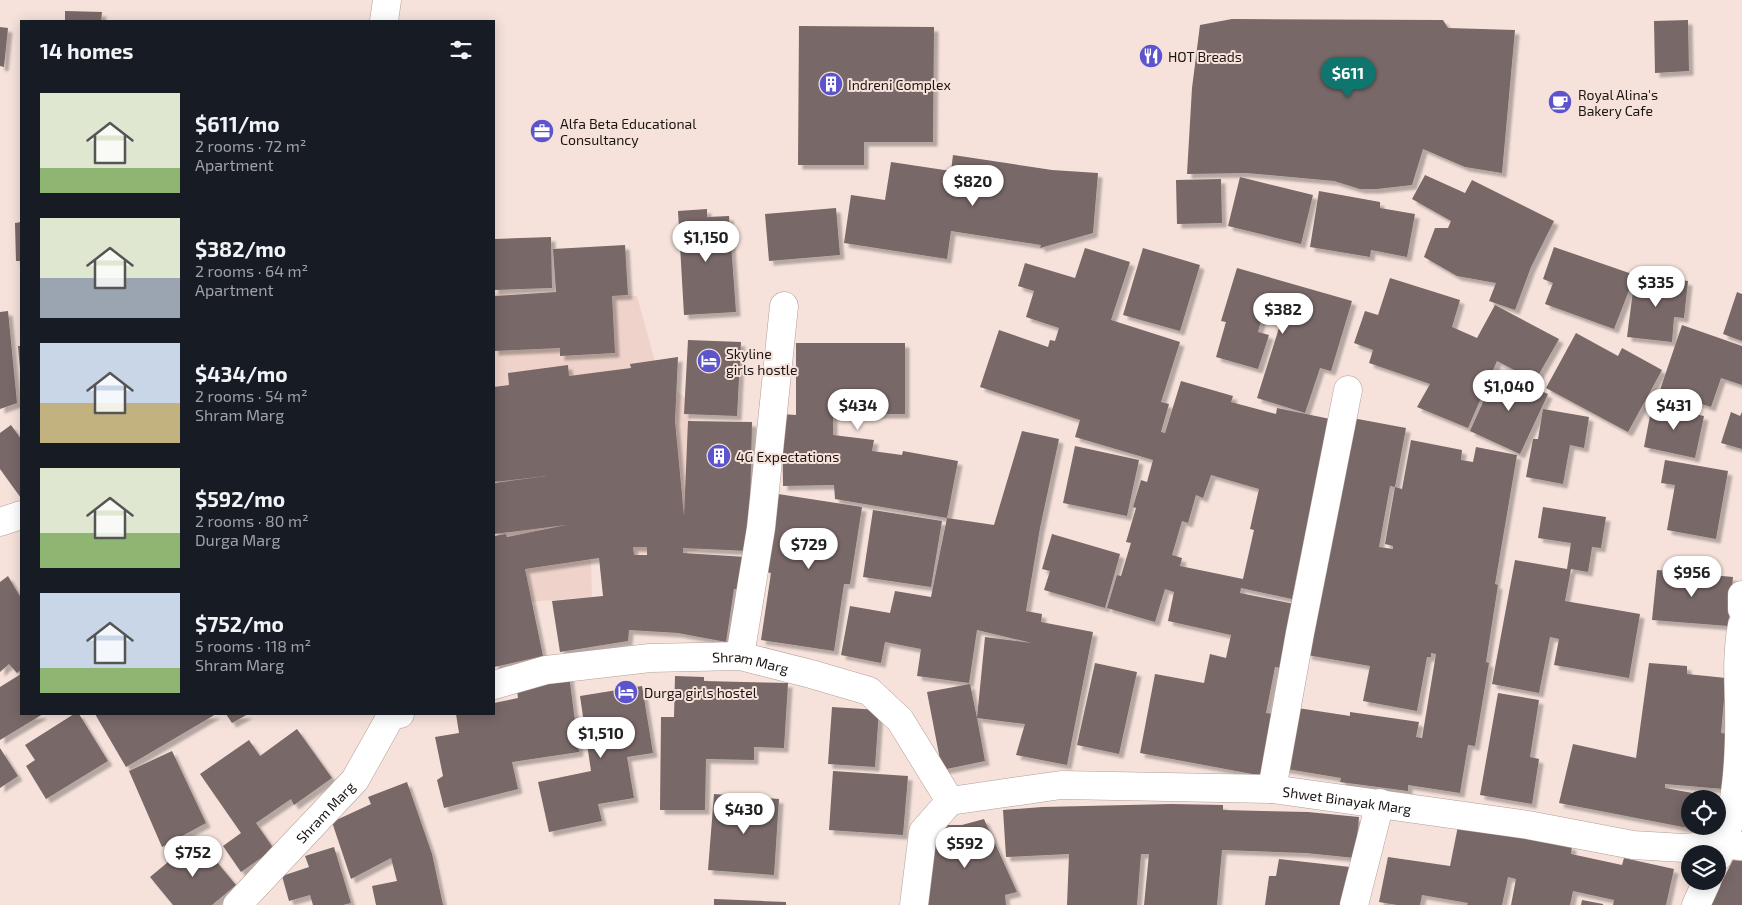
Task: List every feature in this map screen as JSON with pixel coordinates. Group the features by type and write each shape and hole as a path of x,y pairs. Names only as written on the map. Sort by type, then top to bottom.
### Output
{"street":[{"path":"384,20 387,0"},
{"path":"740,656 761,528 784,306"},
{"path":"1272,789 1348,390"},
{"path":"0,522 20,515"},
{"path":"1742,595 1742,609"},
{"path":"1728,849 1735,785 1739,713 1737,651 1742,625"},
{"name":"Shram Marg","path":"495,685 546,670 640,659 740,656 811,674 869,691 900,720 950,801"},
{"name":"Shram Marg","path":"237,905 355,780 391,715"},
{"name":"Shwet Binayak Marg","path":"950,801 1061,785 1272,789 1528,825 1633,845 1728,849"},
{"path":"914,905 923,832 950,801"},
{"path":"1354,905 1380,803"},
{"path":"1696,905 1703,890"}],"shaded area":[{"path":"495,293 637,296 660,380 690,401 697,551 591,557 592,597 495,605"}],"building":[{"path":"65,11 102,12 101,20 65,20"},
{"path":"1232,19 1443,20 1448,28 1515,30 1502,173 1465,167 1423,149 1412,185 1377,189 1360,189 1334,181 1246,173 1187,174 1192,88 1200,25"},
{"path":"1688,20 1689,71 1655,73 1654,21"},
{"path":"799,26 934,27 933,142 864,142 864,165 798,165"},
{"path":"0,27 8,28 4,67 0,66"},
{"path":"953,155 1052,170 1098,173 1093,233 1040,248 1041,245 951,231 947,259 844,243 851,195 885,200 891,162 951,171"},
{"path":"1425,175 1465,193 1472,180 1554,221 1531,267 1515,310 1489,301 1496,283 1457,276 1424,257 1435,228 1448,228 1451,221 1412,199"},
{"path":"1240,177 1313,195 1301,244 1228,226"},
{"path":"1221,179 1222,223 1177,224 1176,180"},
{"path":"1319,191 1380,202 1380,208 1415,214 1407,257 1371,250 1370,257 1310,247"},
{"path":"836,208 840,255 769,261 765,214"},
{"path":"707,209 707,217 729,216 736,312 684,315 678,211"},
{"path":"20,222 20,261 16,261 15,223"},
{"path":"551,237 552,288 495,290 495,239"},
{"path":"625,245 628,295 612,296 615,353 560,356 560,348 495,351 495,296 556,292 553,249"},
{"path":"1554,247 1635,275 1614,329 1545,304 1553,283 1543,279"},
{"path":"1085,248 1130,262 1111,320 1180,342 1161,402 1169,404 1161,432 1165,433 1181,381 1233,396 1231,402 1276,414 1277,408 1335,420 1304,541 1292,599 1241,588 1240,593 1294,604 1281,668 1275,667 1266,713 1274,714 1263,776 1140,753 1155,674 1204,683 1210,654 1226,658 1231,635 1168,621 1174,592 1165,589 1155,622 1107,608 1117,575 1121,576 1131,543 1126,542 1136,508 1133,507 1141,480 1147,482 1153,460 1075,437 1080,420 980,387 999,330 1048,347 1050,340 1055,341 1059,328 1026,317 1034,291 1018,286 1025,263 1075,278","holes":["1211,475 1259,489 1250,529 1254,530 1243,579 1180,566 1182,558 1172,555 1182,521 1188,523 1196,495 1203,498"]},
{"path":"1143,248 1200,265 1180,331 1123,315"},
{"path":"1237,268 1352,301 1331,371 1320,368 1305,413 1257,398 1284,312 1265,306 1258,332 1269,335 1258,369 1216,357 1226,322 1221,321"},
{"path":"1635,275 1688,281 1684,318 1674,317 1672,342 1627,337"},
{"path":"1390,278 1460,300 1452,327 1477,338 1495,305 1559,339 1535,381 1497,361 1468,428 1417,407 1430,384 1369,363 1373,350 1354,343 1365,311 1378,315"},
{"path":"1737,292 1742,294 1742,341 1723,334"},
{"path":"8,311 17,403 0,409 0,312"},
{"path":"1682,325 1742,346 1742,385 1721,378 1711,407 1660,390"},
{"path":"1576,333 1618,356 1622,348 1662,370 1628,432 1546,388"},
{"path":"688,340 741,342 737,416 684,414"},
{"path":"796,343 905,343 905,414 833,414 833,435 874,440 872,451 902,455 903,451 958,461 947,518 835,499 834,485 783,486 782,414 796,415"},
{"path":"18,346 20,346 20,369"},
{"path":"678,357 675,421 684,516 688,421 752,422 749,551 683,548 683,553 746,557 743,589 734,589 726,642 678,633 629,630 628,641 560,652 552,601 603,596 599,558 525,569 543,656 495,667 495,536 506,534 507,537 566,525 495,534 495,483 547,476 495,482 495,387 509,385 508,373 568,365 569,376 631,368 630,364","holes":["633,547 647,547 647,555 634,555"]},
{"path":"1497,371 1548,394 1520,454 1470,431"},
{"path":"1652,405 1704,416 1695,458 1644,447"},
{"path":"1543,409 1589,417 1584,448 1570,445 1563,484 1526,477 1533,439 1538,439"},
{"path":"1731,412 1740,416 1742,412 1742,449 1721,443"},
{"path":"1347,417 1406,428 1395,487 1402,489 1411,440 1462,450 1461,460 1473,462 1476,447 1517,455 1495,584 1498,585 1486,662 1489,663 1475,746 1468,745 1460,793 1408,785 1408,791 1340,782 1341,778 1281,768 1291,707 1350,716 1350,712 1419,722 1416,737 1422,738 1436,654 1431,653 1431,657 1427,657 1417,711 1363,701 1370,666 1307,655","holes":["1390,486 1395,487 1385,544 1393,546 1393,549 1379,547"]},
{"path":"11,425 20,438 20,497 0,469 0,433"},
{"path":"1022,431 1059,439 1040,528 1026,611 1042,614 1041,622 1093,632 1067,765 1016,755 1025,724 977,718 985,637 1032,643 977,630 969,683 917,676 921,649 885,642 881,663 841,655 850,606 890,613 895,591 931,597 947,518 994,525"},
{"path":"1075,446 1139,460 1127,516 1063,503"},
{"path":"1665,460 1728,471 1716,539 1667,530 1675,485 1661,483"},
{"path":"778,494 862,507 850,584 844,584 834,651 761,640 771,573 766,572"},
{"path":"1543,507 1606,517 1601,548 1592,547 1588,572 1571,569 1565,601 1640,614 1629,678 1554,665 1559,639 1550,637 1539,693 1492,684 1515,560 1567,569 1571,543 1538,538"},
{"path":"873,510 942,521 931,587 863,577"},
{"path":"1052,534 1120,554 1105,608 1044,590 1050,571 1042,569"},
{"path":"1657,570 1733,577 1728,626 1652,620"},
{"path":"8,576 20,596 20,671 17,673 9,664 0,672 0,582"},
{"path":"1095,663 1137,672 1119,754 1077,745"},
{"path":"1649,663 1687,666 1687,674 1726,678 1721,733 1729,734 1724,789 1665,784 1665,788 1681,791 1681,827 1559,803 1573,744 1636,758"},
{"path":"20,675 20,715 41,715 0,740 0,687"},
{"path":"569,675 579,752 512,762 518,789 444,808 437,780 443,776 435,737 459,733 456,715 495,715 495,703 518,698 516,682"},
{"path":"675,676 704,677 704,681 788,683 784,748 754,747 754,760 706,759 705,810 660,810 661,717 674,717"},
{"path":"970,684 985,761 942,770 927,692"},
{"path":"642,686 653,753 627,757 634,798 598,804 602,821 549,832 538,782 591,771 580,696"},
{"path":"1498,693 1539,700 1530,757 1539,759 1532,804 1480,795"},
{"path":"832,707 879,710 875,767 828,764"},
{"path":"72,715 80,715 108,761 46,799 26,766 35,760 25,745"},
{"path":"96,715 214,715 126,767"},
{"path":"227,715 246,715 232,723"},
{"path":"297,729 332,778 294,805 291,799 256,823 274,849 241,872 223,846 241,833 200,774 249,740 260,756"},
{"path":"0,748 18,776 0,788"},
{"path":"172,751 206,823 162,847 129,771"},
{"path":"833,771 908,776 903,835 829,830"},
{"path":"407,782 432,854 443,905 376,905 372,886 397,881 391,858 351,879 332,822 371,804 368,797"},
{"path":"714,794 779,799 774,875 708,870"},
{"path":"1171,804 1223,805 1223,810 1308,812 1359,817 1355,858 1306,853 1222,850 1217,905 1144,905 1149,854 1141,854 1137,905 1067,905 1069,854 1006,857 1003,810 1042,807"},
{"path":"984,819 1017,892 1005,895 1006,905 920,905 929,844 947,825 962,825"},
{"path":"1458,826 1572,846 1571,854 1622,865 1624,858 1674,869 1666,905 1613,905 1614,900 1573,891 1570,905 1511,905 1516,879 1508,877 1502,905 1467,905 1468,903 1422,895 1420,905 1397,905 1379,902 1388,857 1450,866"},
{"path":"197,838 236,885 212,905 173,905 150,877"},
{"path":"334,847 351,903 343,905 313,905 310,895 289,901 282,876 309,867 305,856"},
{"path":"1279,859 1350,867 1346,905 1265,905 1269,876 1276,876"},
{"path":"1733,860 1742,861 1742,905 1710,905 1718,890 1726,890 1726,874"},
{"path":"714,899 786,902 786,905 714,905"},
{"path":"1582,900 1603,904 1603,905 1581,905"}],"place":[{"name":"HOT Breads","path":"1151,56"},
{"name":"Indreni Complex","path":"831,84"},
{"name":"Royal Alina's Bakery Cafe","path":"1560,102"},
{"name":"Alfa Beta Educational Consultancy","path":"542,131"},
{"name":"Skyline girls hostle","path":"709,361"},
{"name":"4G Expectations","path":"719,456"},
{"name":"Durga girls hostel","path":"626,692"}]}
